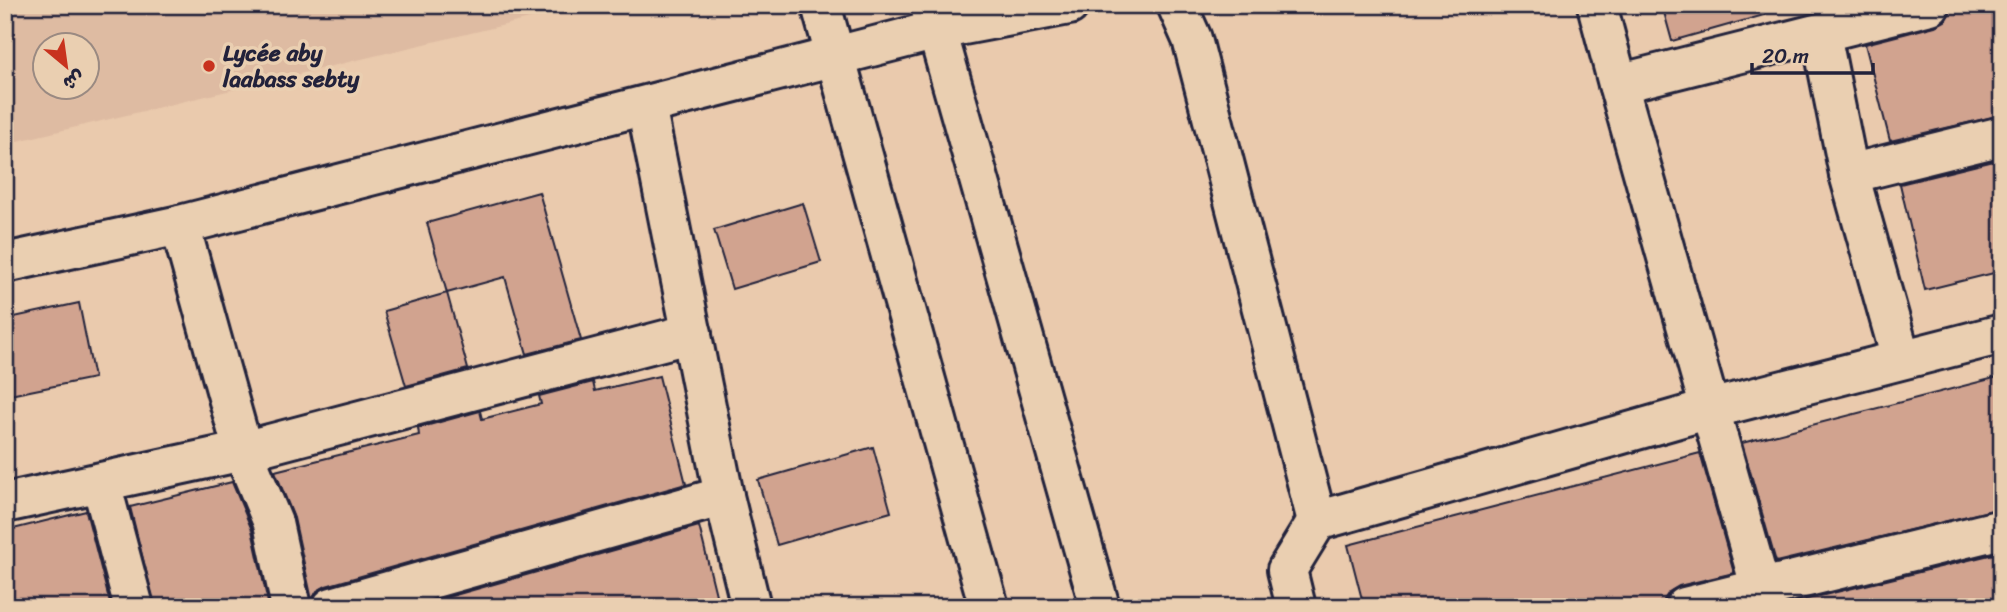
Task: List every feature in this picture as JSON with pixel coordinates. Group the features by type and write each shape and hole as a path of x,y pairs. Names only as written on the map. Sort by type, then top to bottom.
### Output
{"street":[{"path":"821,5 989,607"},
{"path":"5,263 180,225 834,57 933,18 1069,5"},
{"path":"1177,5 1192,39 1317,521"},
{"path":"1597,5 1764,598"},
{"path":"1618,84 1930,5"},
{"path":"933,18 1100,607"},
{"path":"1821,34 1849,174 1901,359"},
{"path":"646,106 724,496 751,607"},
{"path":"1849,174 2002,136"},
{"path":"180,225 243,451 273,523 291,607"},
{"path":"5,503 243,451 692,333"},
{"path":"1296,607 1287,570 1317,521 1710,409 2002,334"},
{"path":"101,483 134,607"},
{"path":"332,607 724,496"},
{"path":"1685,607 1764,598 2002,529"}],"shaded area":[{"name":"Lycée aby laabass sebty","path":"5,5 588,5 5,144"}],"building":[{"path":"1662,5 1763,5 1764,15 1672,41"},
{"path":"1978,5 2002,5 2002,115 1890,141 1865,44 1935,26 1945,21 1951,11"},
{"path":"2002,159 2002,271 1925,290 1900,184"},
{"path":"539,192 581,340 527,354 505,277 447,293 427,223"},
{"path":"803,203 821,262 732,289 714,230"},
{"path":"447,293 468,369 406,386 384,311"},
{"path":"79,303 94,378 5,396 5,319"},
{"path":"659,376 686,484 326,586 317,591 312,600 294,518 275,471 419,435 418,428 480,411 482,419 541,404 539,396 593,382 595,391"},
{"path":"2002,376 2002,508 1776,562 1742,443"},
{"path":"873,447 891,512 777,545 758,480"},
{"path":"1700,453 1734,573 1679,586 1669,592 1664,600 1664,607 1364,607 1348,545"},
{"path":"232,482 252,530 269,607 155,607 130,507"},
{"path":"86,511 111,607 5,607 5,531"},
{"path":"699,526 719,607 413,607"},
{"path":"2002,552 2002,607 1787,607 1787,604"}],"place":[{"name":"Lycée aby laabass sebty","path":"209,66"}]}
